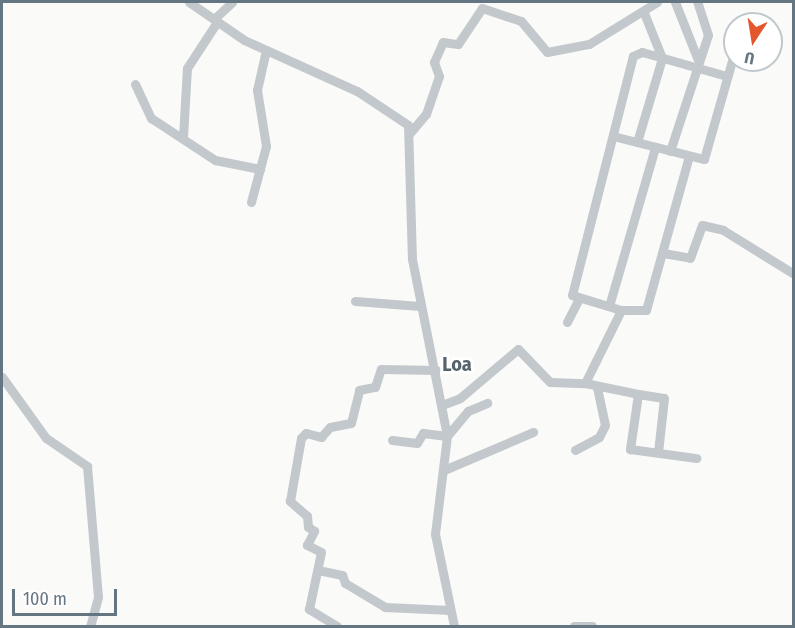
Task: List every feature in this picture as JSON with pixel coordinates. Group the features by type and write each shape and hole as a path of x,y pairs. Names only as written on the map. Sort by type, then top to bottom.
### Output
{"street":[{"path":"189,2 266,50 387,107 408,125 410,134 410,237 420,306 447,436 435,534 454,627"},
{"path":"183,137 187,68 216,20 232,2"},
{"path":"410,134 426,114 439,76 434,62 443,42 459,43 482,8 521,21 547,52 589,44 610,33 618,22 644,13 657,2"},
{"path":"675,2 696,64"},
{"path":"670,151 696,64 708,35 697,2"},
{"path":"637,142 662,58 644,13"},
{"path":"251,202 266,142 257,90 266,50"},
{"path":"689,156 644,313 621,310 572,295 633,56 642,52 696,64 728,76"},
{"path":"613,136 704,159 729,72"},
{"path":"135,84 150,117 215,160 260,169"},
{"path":"609,306 655,148"},
{"path":"663,253 690,258 703,225 723,230 794,273"},
{"path":"567,322 579,298"},
{"path":"355,301 420,306"},
{"path":"585,383 621,310"},
{"path":"442,405 460,398 518,350 550,382 585,383 597,388 664,398 658,452"},
{"path":"337,627 309,609 321,552 307,544 314,531 290,501 303,435 321,437 330,427 351,423 359,390 375,388 381,369 435,370"},
{"path":"2,377 46,438 87,466 98,597 90,627"},
{"path":"575,450 599,437 605,425 597,388"},
{"path":"638,394 629,447 696,458"},
{"path":"447,436 468,411 487,403"},
{"path":"444,471 533,432"},
{"path":"392,440 417,443 423,433 447,436"},
{"path":"318,570 342,575 376,605 450,610"},
{"path":"574,627 592,627"}],"district":[{"name":"Loa","path":"457,364"}]}
